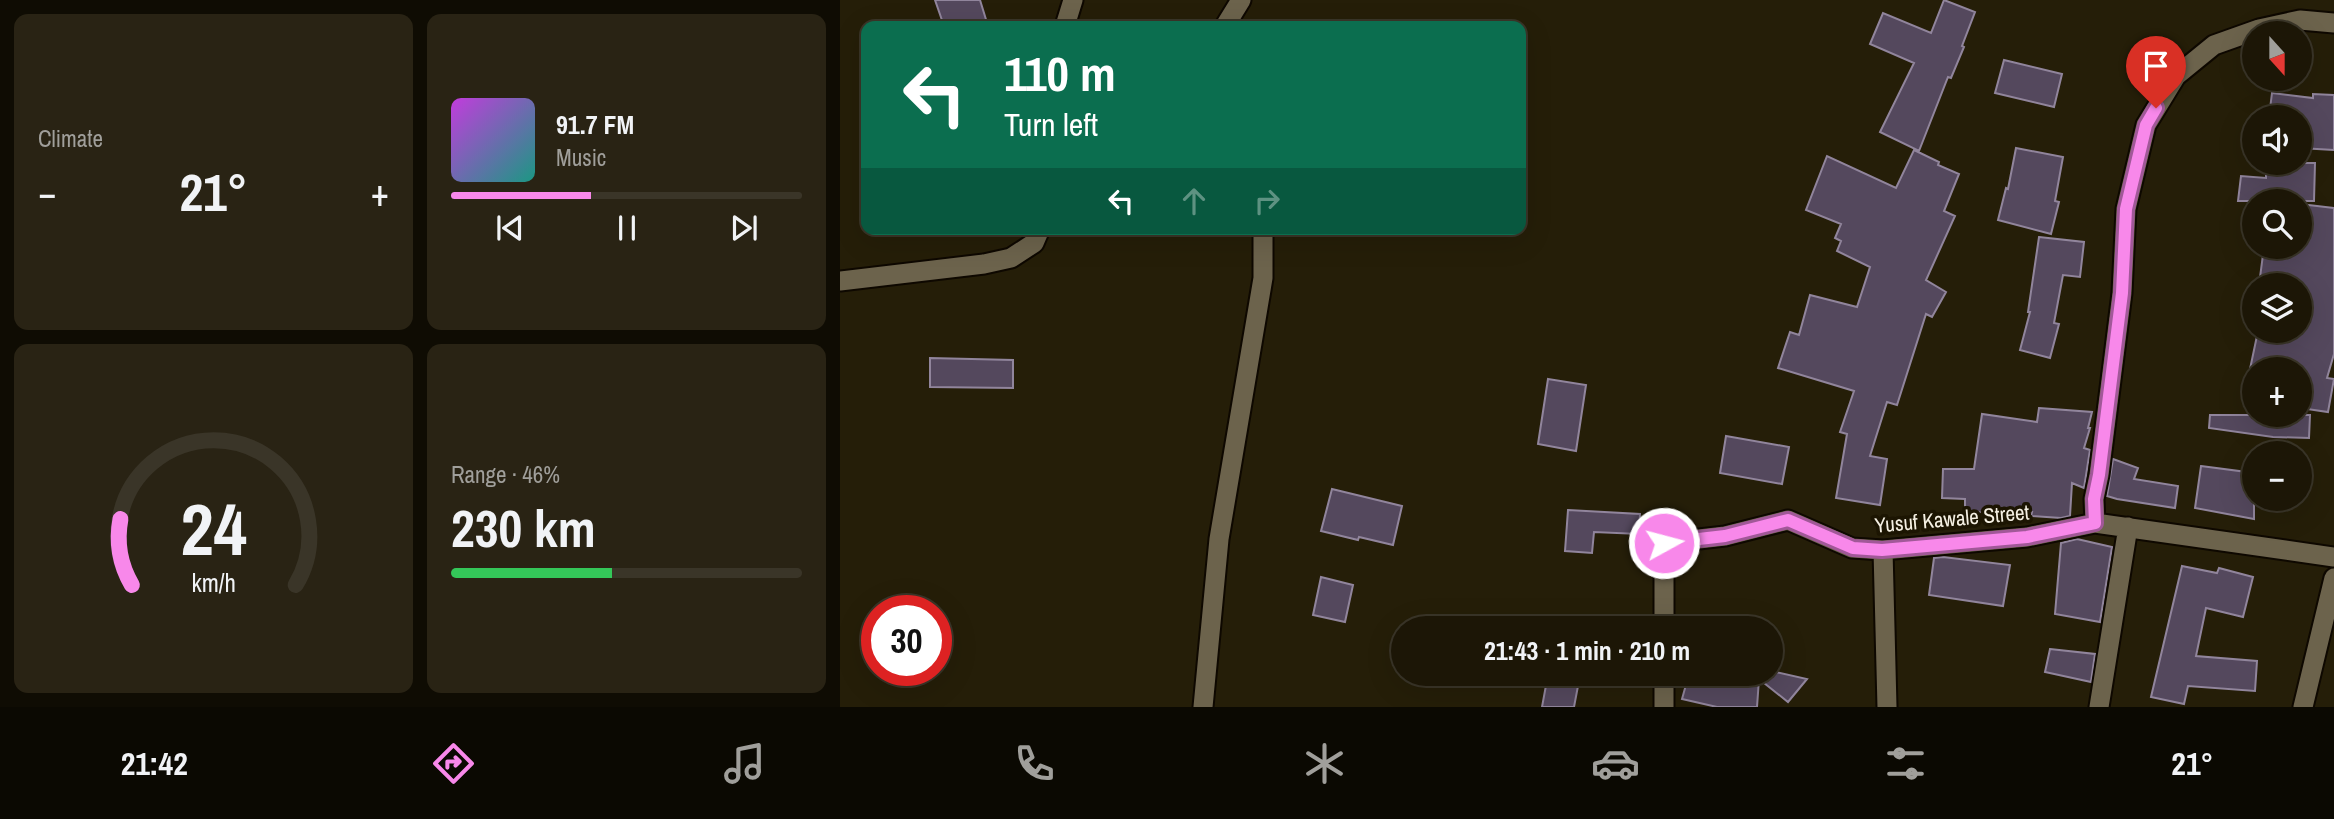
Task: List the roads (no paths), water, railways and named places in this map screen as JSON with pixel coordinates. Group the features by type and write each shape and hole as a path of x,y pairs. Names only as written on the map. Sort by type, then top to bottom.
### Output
{"street":[{"path":"1067,21 1073,0"},
{"path":"1228,21 1241,0"},
{"path":"2095,523 2094,499 2122,293 2126,209 2146,125 2176,76 2214,45 2259,29 2300,19 2334,23"},
{"path":"840,281 984,264 1011,258 1034,243 1037,235"},
{"path":"1203,707 1219,539 1263,278 1263,235"},
{"name":"Yusuf Kawale Street","path":"1664,616 1664,543 1725,536 1788,520 1853,548 1882,550 2027,537 2095,523 2334,557"},
{"path":"2099,707 2128,527"},
{"path":"1882,550 1887,707"},
{"path":"2303,707 2334,578"},
{"path":"1664,686 1664,707"}]}
